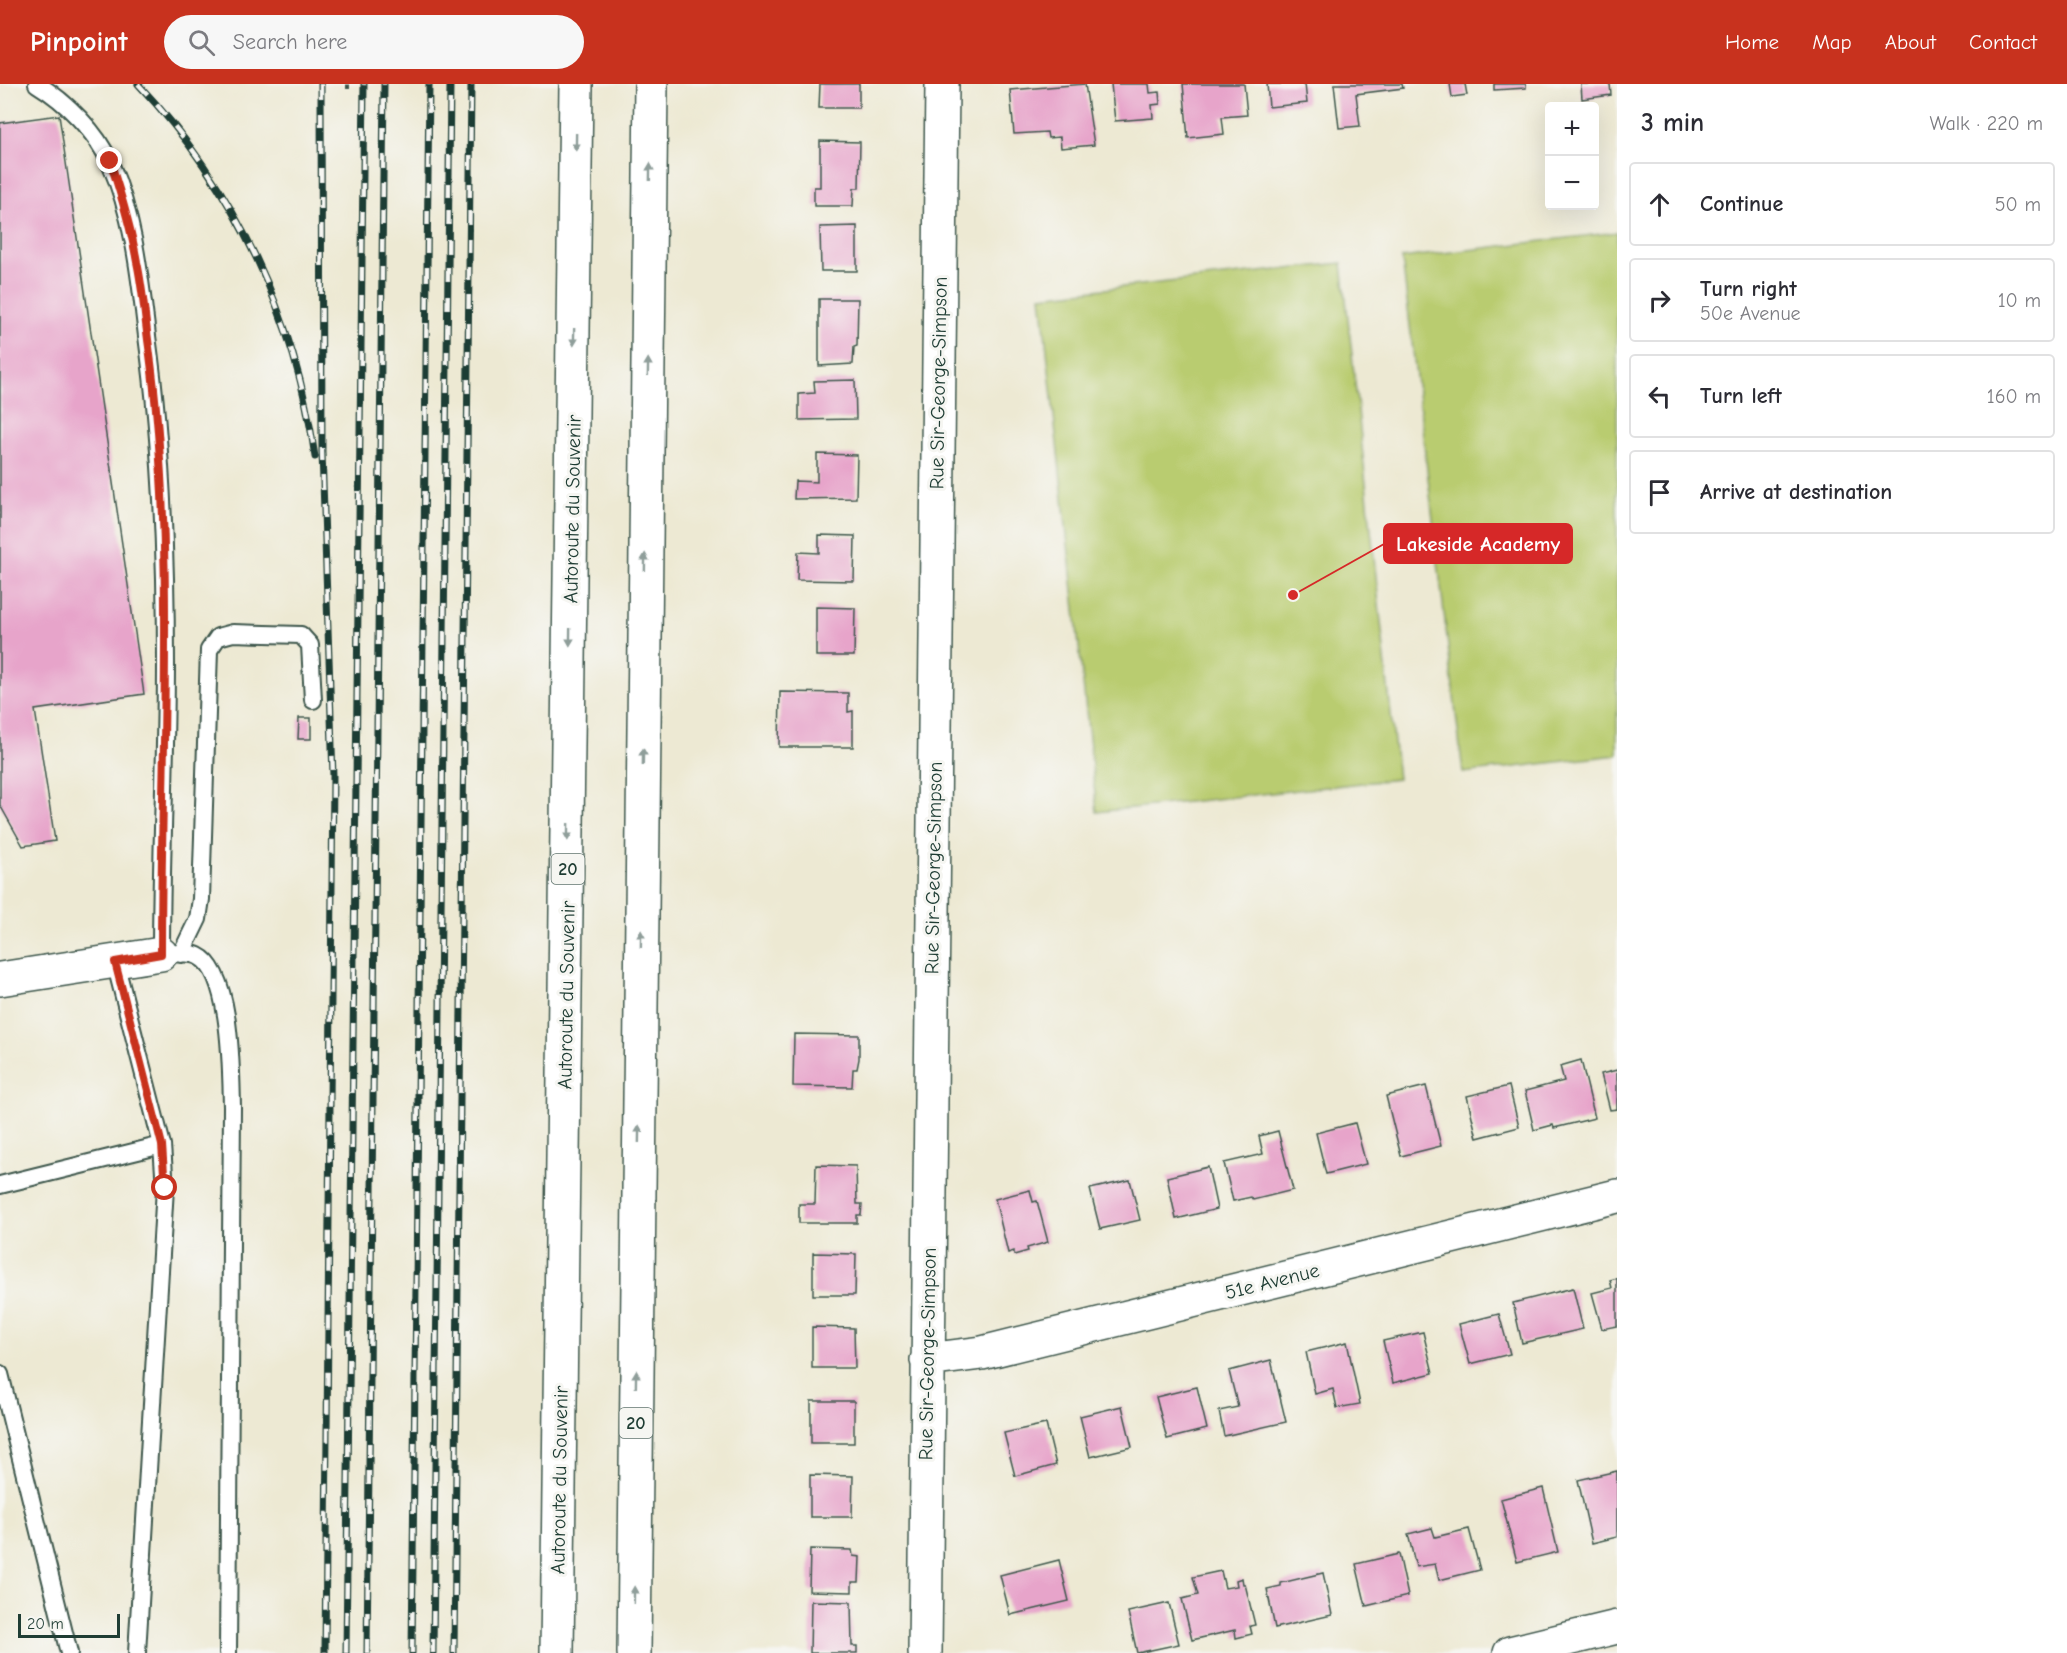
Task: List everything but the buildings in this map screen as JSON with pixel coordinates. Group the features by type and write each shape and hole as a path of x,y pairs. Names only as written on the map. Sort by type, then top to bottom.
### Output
{"main road":[{"name":"Autoroute du Souvenir","path":"557,1653 576,84"},
{"name":"20","path":"634,1653 651,84"},
{"name":"Rue Sir-George-Simpson","path":"925,1653 942,84"},
{"path":"0,979 171,954"},
{"name":"51e Avenue","path":"927,1360 982,1353 1617,1196"},
{"path":"1510,1653 1617,1627"}],"lane":[{"path":"37,84 52,93 87,127 110,161 123,201 138,262 157,419 164,530 171,954"},
{"path":"171,954 192,934 198,919 201,899 209,650 218,637 233,633 301,634 310,645 313,700"},
{"path":"171,954 198,956 211,967 220,986 227,1017 232,1107 228,1653"},
{"path":"115,962 162,1145 165,1188 137,1653"},
{"path":"0,1185 162,1145"},
{"path":"0,1374 69,1653"}],"green space":[{"path":"1617,232 1617,755 1463,773 1402,258"},
{"path":"1342,263 1398,779 1097,812 1041,296"}],"railway":[{"path":"138,84 173,124 204,166 232,211 256,257 293,355 306,405 315,457"},
{"path":"321,84 322,452 333,776 325,1653"},
{"path":"346,1653 364,84"},
{"path":"367,1653 384,84"},
{"path":"412,1653 429,84"},
{"path":"433,1653 450,84"},
{"path":"454,1653 471,84"}],"place":[{"name":"Lakeside Academy","path":"1293,595"}],"route":[{"path":"110,161 123,201 138,262 153,374 164,530 166,664 161,954 115,962 162,1145 165,1188"}]}
